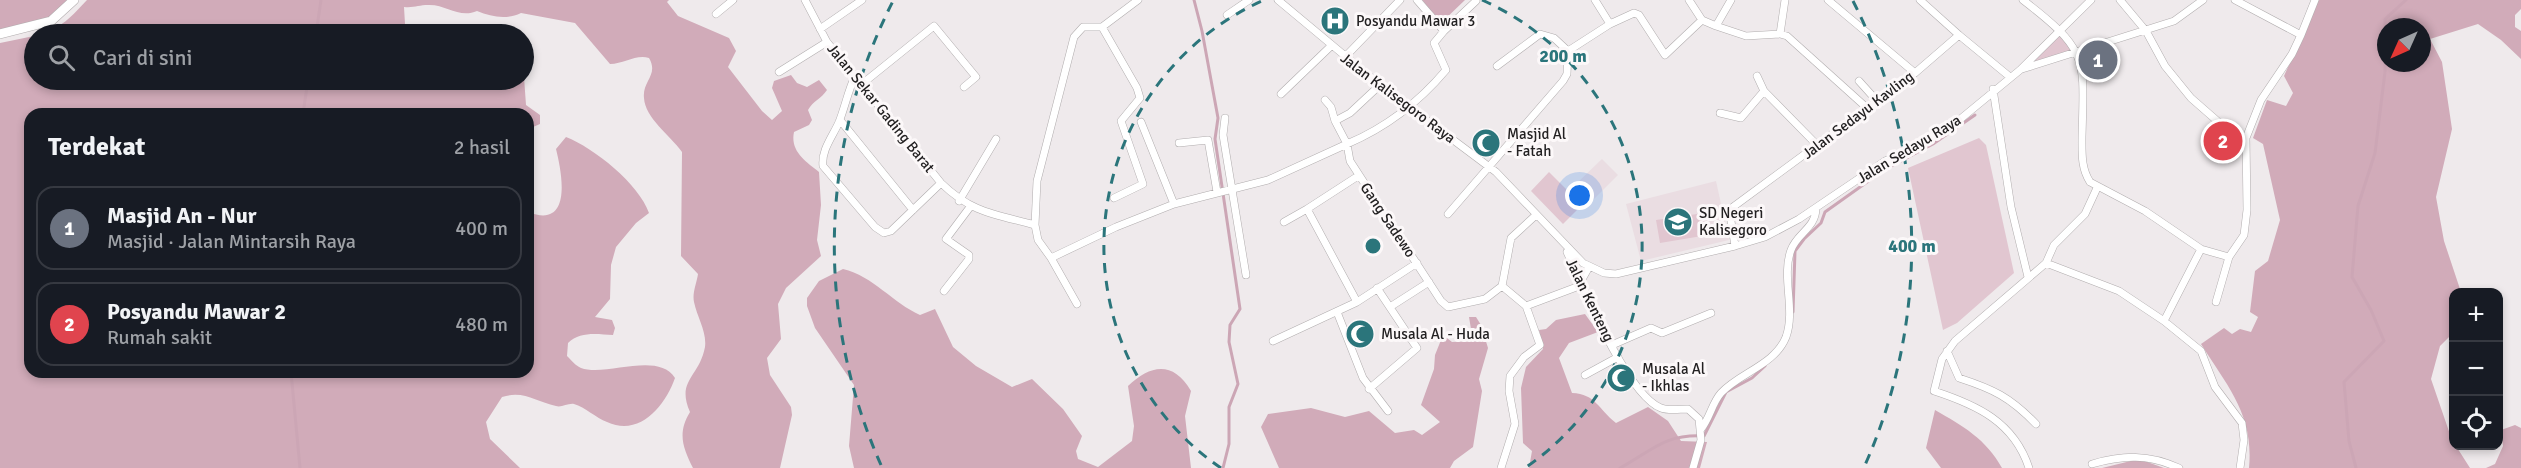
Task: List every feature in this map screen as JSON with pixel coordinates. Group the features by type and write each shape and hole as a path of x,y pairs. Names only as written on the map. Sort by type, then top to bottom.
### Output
{"main road":[{"path":"39,24 51,21 74,0"},
{"path":"0,34 24,28"}],"street":[{"path":"716,14 733,0"},
{"name":"Jalan Sekar Gading Barat","path":"806,0 827,42 941,183 959,201 970,207 1035,225"},
{"path":"820,28 862,0"},
{"path":"1077,304 1038,240 1035,225 1037,181 1074,37 1083,27 1102,27 1138,0"},
{"path":"1227,15 1249,0"},
{"name":"Jalan Kalisegoro Raya","path":"1278,0 1380,85 1488,166 1565,247 1589,267 1604,273 1616,274 1735,246"},
{"path":"1345,57 1400,0"},
{"path":"1417,0 1444,31"},
{"path":"1595,0 1610,24"},
{"path":"1689,0 1702,20 1716,26 1746,36 1780,34 1806,51 1867,108"},
{"path":"1716,26 1731,0"},
{"path":"1780,34 1785,0"},
{"path":"1828,0 1914,74"},
{"path":"1920,0 2010,77"},
{"path":"2023,0 2062,30 2078,52 2083,71 2083,166 2090,182 2097,188 2145,211 2201,249 2229,257"},
{"name":"Jalan Sedayu Raya","path":"1735,246 1765,237 1815,208 1885,161 1909,151 1958,122 1993,89 2020,70 2091,0"},
{"path":"2120,0 2146,31 2165,66 2191,98 2223,126 2246,138"},
{"path":"2020,70 2174,21 2203,0"},
{"path":"2235,0 2301,35"},
{"path":"2216,302 2229,257 2244,235 2247,210 2246,138 2261,100 2292,54 2315,0"},
{"path":"1051,258 1116,227 1174,204 1268,180 1383,127 1446,70 1434,43 1476,1"},
{"path":"1568,51 1610,24 1636,13 1665,55 1702,20"},
{"path":"862,84 934,26 976,76 964,87"},
{"path":"1102,27 1137,88 1140,98 1121,121 1143,184 1114,198"},
{"path":"1448,214 1563,81 1567,74 1568,51 1554,38 1540,34 1497,66"},
{"name":"Jalan Sedayu Kavling","path":"1735,246 1730,215 1733,207 1914,74 1959,35"},
{"path":"779,72 827,42"},
{"path":"1281,94 1331,46"},
{"path":"855,76 840,120 827,146 823,166 875,227 884,233 891,231 941,183"},
{"path":"1757,76 1764,91 1817,145"},
{"path":"1859,81 1877,100"},
{"path":"1335,121 1350,113 1380,85"},
{"path":"1993,89 2011,207 2028,277"},
{"path":"1720,113 1741,118 1764,91"},
{"name":"Gang Sadewo","path":"1325,100 1331,107 1335,121 1347,144 1350,161 1358,176 1441,301 1448,307 1458,306 1485,298 1502,286"},
{"path":"1225,118 1223,135 1230,189 1246,275"},
{"path":"840,120 913,210"},
{"path":"1141,122 1174,204"},
{"path":"959,201 996,140"},
{"path":"1179,143 1208,140 1218,192"},
{"name":"Gang Sadewo","path":"1284,222 1358,176"},
{"path":"2029,468 2009,433 1988,412 1934,391 1942,359 1947,351 1976,322 2046,264 2054,245 2085,214 2097,188"},
{"path":"944,291 969,259 969,255 946,239 970,207"},
{"path":"1694,468 1701,434 1719,395 1754,371 1775,351 1786,335 1790,252 1796,241 1813,223 1815,208"},
{"path":"1307,209 1357,302"},
{"path":"1501,468 1515,424 1509,391 1510,376 1524,357 1540,345 1526,306 1502,286 1510,238 1536,215"},
{"name":"Jalan Kenteng","path":"1565,247 1618,357 1644,394 1661,408 1688,409 1699,419 1701,434"},
{"path":"2164,321 2201,249"},
{"name":"Gang Sadewo","path":"1273,341 1357,302 1417,263"},
{"path":"2046,264 2103,283 2164,321 2201,351 2215,387 2242,423 2244,440 2240,468"},
{"path":"1526,306 1581,283 1589,267"},
{"path":"1390,307 1429,282"},
{"path":"1369,389 1417,348 1377,288"},
{"path":"1337,312 1369,389 1388,411"},
{"path":"1612,345 1651,328 1662,333 1711,313"},
{"path":"1947,351 1959,378 2000,393 2018,405 2036,424"},
{"path":"1585,375 1618,357"},
{"path":"2092,464 2113,457 2133,456 2156,459 2179,468"}],"shaded area":[{"path":"0,0 71,0 51,19 0,30"},
{"path":"87,0 669,0 667,2 678,16 729,38 736,51 728,67 762,111 772,120 782,111 772,88 774,81 791,75 797,83 807,87 819,80 827,90 808,110 812,120 809,125 794,132 793,139 796,150 819,172 821,205 817,240 821,256 786,288 778,304 781,339 767,358 770,375 791,407 792,415 780,468 693,468 686,454 683,434 690,412 686,401 687,386 702,357 705,341 694,299 698,274 681,256 682,152 653,119 645,105 644,92 652,69 649,58 639,57 610,64 575,23 521,13 504,17 477,11 464,13 435,5 404,7 405,24 61,24"},
{"path":"1422,0 1465,0 1441,23"},
{"path":"2318,0 2521,0 2521,9 2515,15 2515,27 2521,31 2521,59 2501,40 2478,24 2431,39 2431,18 2377,18 2377,72 2431,72 2431,41 2442,62 2452,129 2436,197 2444,241 2460,288 2449,288 2449,337 2440,346 2431,379 2449,431 2449,450 2459,450 2470,468 2249,468 2247,432 2243,417 2229,388 2201,344 2224,328 2232,334 2240,329 2251,332 2258,317 2250,312 2255,271 2268,261 2280,220 2263,144 2253,138 2267,100 2286,106 2293,93 2284,76"},
{"path":"2062,33 2074,51 2026,66"},
{"path":"24,38 24,90 525,90 526,105 530,108 24,108 24,378 534,378 534,213 542,215 552,213 558,206 562,184 556,149 566,137 589,149 614,168 636,190 649,213 636,223 616,247 611,265 610,299 595,317 612,320 615,328 613,335 589,334 573,339 568,343 567,356 579,367 592,370 657,366 667,370 675,378 671,389 650,416 640,422 619,426 574,404 558,406 517,395 502,397 486,422 490,439 520,468 0,468 0,43"},
{"path":"534,111 540,115 540,124 534,127"},
{"path":"1979,138 1986,145 2014,273 1957,323 1943,330 1908,168"},
{"path":"1602,159 1618,175 1590,203 1574,186"},
{"path":"1549,172 1582,205 1563,224 1531,191"},
{"name":"SD Negeri Kalisegoro","path":"1716,181 1729,240 1641,261 1626,204"},
{"path":"1704,213 1708,235 1660,243 1656,220"},
{"path":"843,269 864,277 920,315 935,309 953,347 976,366 1012,387 1032,379 1063,409 1082,436 1076,451 1078,459 1098,467 1132,441 1134,426 1128,386 1153,370 1169,370 1177,374 1191,391 1185,416 1191,468 854,468 849,446 854,385 815,328 807,306 807,298 819,281"},
{"path":"1585,314 1598,332 1569,343 1559,358 1572,393 1592,399 1616,423 1648,407 1668,421 1681,441 1707,442 1700,468 1529,468 1532,451 1523,443 1521,388 1526,367 1543,349 1539,330 1546,329 1556,320"},
{"path":"1469,317 1476,317 1481,325 1488,348 1479,379 1482,391 1473,447 1454,461 1450,468 1279,468 1261,427 1268,414 1311,408 1345,417 1369,411 1395,433 1414,430 1422,435 1440,422 1421,405 1443,335 1452,342 1473,341"},
{"path":"1935,410 1981,441 2002,468 1941,468 1926,448"},
{"path":"2515,425 2521,428 2521,468 2486,468 2495,464 2503,450 2503,429"},
{"path":"2139,459 2164,468 2102,468"}],"waterway":[{"path":"317,24 321,0"},
{"path":"1194,0 1218,118 1215,139 1240,309 1230,325 1229,342 1238,384 1229,407 1229,444 1223,468"},
{"path":"2356,468 2349,441 2344,382 2384,341 2371,310 2352,277 2358,206 2375,153 2385,72 2385,19 2406,0"},
{"path":"304,108 307,90"},
{"path":"1793,312 1795,251 1821,223 1825,212 1884,170 1933,144 1975,115"},
{"path":"1620,468 1669,440 1704,436 1726,392 1752,378 1765,366"},
{"path":"292,378 300,468"}],"place":[{"name":"Posyandu Mawar 3","path":"1335,21"},
{"name":"Masjid An - Nur","path":"2098,60"},
{"name":"Posyandu Mawar 2","path":"2223,141"},
{"name":"Masjid Al - Fatah","path":"1486,143"},
{"name":"SD Negeri Kalisegoro","path":"1678,222"},
{"name":"Musala Al - Huda","path":"1360,334"},
{"name":"Musala Al - Ikhlas","path":"1621,378"}]}
